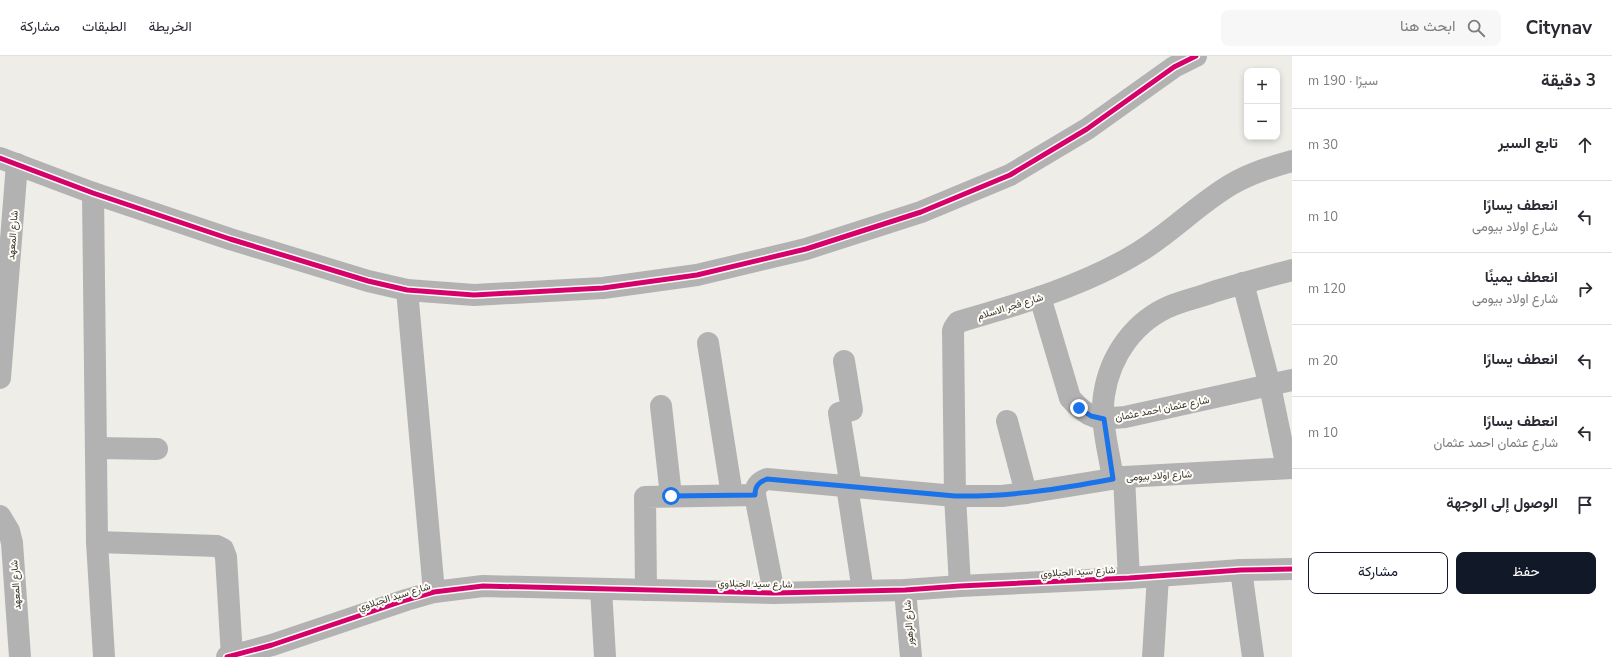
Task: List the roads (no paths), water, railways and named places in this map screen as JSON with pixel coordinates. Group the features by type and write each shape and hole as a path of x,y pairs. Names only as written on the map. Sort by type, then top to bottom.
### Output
{"street":[{"path":"9,161 93,193 251,246 368,281 407,290 474,295 603,288 698,275 806,249 921,212 1010,175 1088,129 1174,67 1196,56"},
{"name":"شارع المعهد","path":"0,372 9,161"},
{"name":"شارع فجر الاسلام","path":"960,586 955,496 954,328 958,322 1040,297 1101,273 1158,241 1232,184 1260,171 1292,161"},
{"path":"93,193 97,542 104,657"},
{"path":"1129,578 1118,478 1104,419 1104,396 1109,373 1119,351 1133,332 1152,316 1172,305 1243,283 1292,270"},
{"path":"1243,283 1290,468"},
{"path":"407,290 434,592"},
{"name":"شارع عثمان احمد عثمان","path":"1040,297 1070,398 1079,408 1091,416 1104,419 1125,417 1292,380"},
{"path":"708,343 732,495"},
{"path":"844,361 852,410 839,413 862,591"},
{"path":"661,406 671,496"},
{"path":"1007,421 1026,494"},
{"path":"96,448 157,448"},
{"name":"شارع اولاد بيومى","path":"755,495 757,484 767,479 955,496 994,496 1026,494 1118,478 1290,468"},
{"path":"646,590 644,499 646,497 755,495 774,593"},
{"name":"شارع المعهد","path":"1,519 9,531 12,543 20,657"},
{"path":"97,542 217,546 223,549 226,556 230,657"},
{"name":"شارع سيد الجبلاوي","path":"230,657 272,645 434,592 484,586 774,593 906,590 1129,578 1241,570 1292,569"},
{"path":"1241,570 1253,657"},
{"path":"1153,657 1158,576"},
{"path":"601,589 605,657"},
{"name":"شارع الزهور","path":"906,590 911,657"}]}
